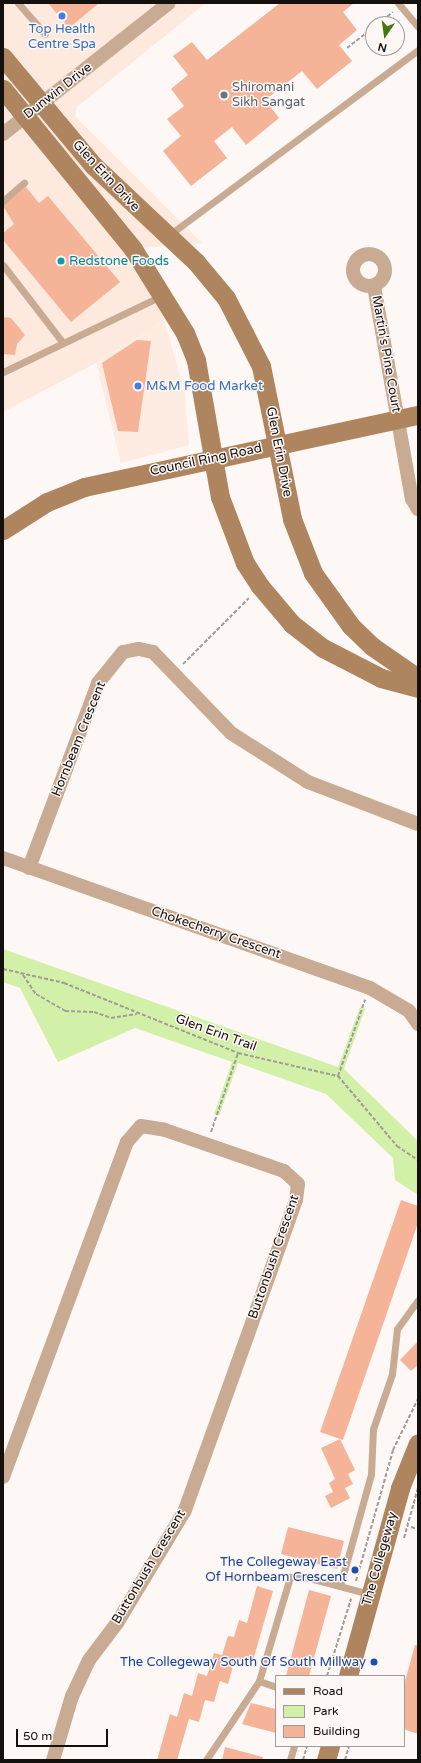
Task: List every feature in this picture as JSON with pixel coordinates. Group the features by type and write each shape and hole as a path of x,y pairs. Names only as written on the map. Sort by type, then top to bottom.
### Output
{"street":[{"name":"Dunwin Drive","path":"3,134 169,3"},
{"name":"Glen Erin Drive","path":"3,57 93,165 213,280 242,322 261,366 292,519 313,573 351,626 373,647 418,678"},
{"name":"Glen Erin Drive","path":"3,89 133,249 162,295 196,360 213,459 230,531 260,586 292,624 323,648 363,671 418,688"},
{"name":"Martin's Pine Court","path":"374,286 412,499 418,509"},
{"name":"Council Ring Road","path":"3,530 47,502 84,486 397,421 418,415"},
{"name":"Hornbeam Crescent","path":"29,868 98,683 123,652 139,649 153,652 172,675 231,733 308,782 418,824"},
{"name":"Chokecherry Crescent","path":"3,858 370,988 409,1011 418,1024"},
{"name":"Buttonbush Crescent","path":"3,1477 127,1142 141,1126 207,1144 284,1171 298,1184 296,1200 184,1512 117,1623 89,1660 72,1696 53,1760"},
{"name":"The Collegeway","path":"348,1675 362,1592 418,1443"},
{"path":"326,1760 330,1747"}],"lane":[{"path":"18,3 45,34"},
{"path":"399,5 418,27"},
{"path":"168,236 418,50"},
{"path":"3,200 24,183"},
{"path":"3,265 63,343"},
{"path":"3,372 38,352 63,343 162,295"},
{"path":"340,1586 371,1474 373,1428 392,1374 397,1329 418,1300"},
{"path":"206,1760 259,1681 290,1577 306,1577 362,1592"},
{"path":"259,1681 275,1686"},
{"path":"290,1760 294,1747"}],"path":[{"path":"387,16 399,5"},
{"path":"347,48 365,34"},
{"path":"172,675 260,586"},
{"name":"Glen Erin Trail","path":"3,969 22,975 64,983 238,1053 338,1076"},
{"path":"22,975 36,994 65,1011 94,1012 111,1018 138,1014"},
{"path":"370,988 338,1076 397,1146 418,1160"},
{"path":"207,1144 238,1053"},
{"path":"327,1675 362,1592 393,1450 418,1399"},
{"path":"411,1527 418,1529"},
{"path":"303,1760 306,1747"},
{"path":"345,1760 349,1747"}],"shaded area":[{"path":"3,3 206,3 77,107 75,116 202,243 133,249 164,319 96,363 3,412"},
{"path":"164,319 185,394 189,445 121,463 96,363"}],"green space":[{"path":"3,949 338,1067 360,1007 365,1009 344,1069 418,1141 418,1195 395,1180 393,1158 326,1094 238,1063 219,1116 214,1114 232,1062 135,1028 58,1062 20,988 3,982"}],"building":[{"path":"48,3 99,3 69,28"},
{"name":"Shiromani Sikh Sangat","path":"280,3 354,3 343,12 357,30 339,45 352,61 317,89 302,71 265,100 279,118 246,145 232,127 214,141 227,158 191,186 163,151 181,136 167,119 184,106 171,89 188,75 173,56 192,42 207,60"},
{"name":"Redstone Foods","path":"26,187 39,203 48,196 120,282 71,322 3,240 3,233 14,224 3,206"},
{"path":"3,317 11,318 25,335 17,344 15,355 3,354"},
{"path":"137,340 151,341 138,432 118,431 102,363"},
{"path":"401,1200 418,1206 418,1223 343,1440 320,1432"},
{"path":"418,1341 418,1365 411,1371 400,1360"},
{"path":"340,1439 355,1470 348,1474 353,1484 345,1488 350,1498 331,1508 325,1496 333,1492 329,1483 335,1479 321,1448"},
{"path":"288,1527 344,1541 337,1569 281,1554"},
{"path":"257,1586 273,1591 252,1664 235,1659 228,1684 220,1681 214,1702 205,1700 199,1722 189,1719 177,1760 157,1760 170,1714 177,1717 184,1693 192,1696 198,1673 207,1676 214,1653 222,1655 228,1636 234,1637 239,1620 247,1623"},
{"path":"309,1590 331,1596 309,1675 286,1675"},
{"path":"415,1645 418,1646 418,1734 406,1730 405,1728 405,1681"},
{"path":"251,1703 275,1709 275,1733 242,1724"},
{"path":"225,1747 263,1757 262,1760 222,1760"}],"place":[{"name":"Top Health Centre Spa","path":"62,16"},
{"name":"Shiromani Sikh Sangat","path":"224,95"},
{"name":"Redstone Foods","path":"61,261"},
{"name":"M&M Food Market","path":"138,386"},
{"name":"The Collegeway East Of Hornbeam Crescent","path":"355,1570"},
{"name":"The Collegeway South Of South Millway","path":"374,1662"}]}
